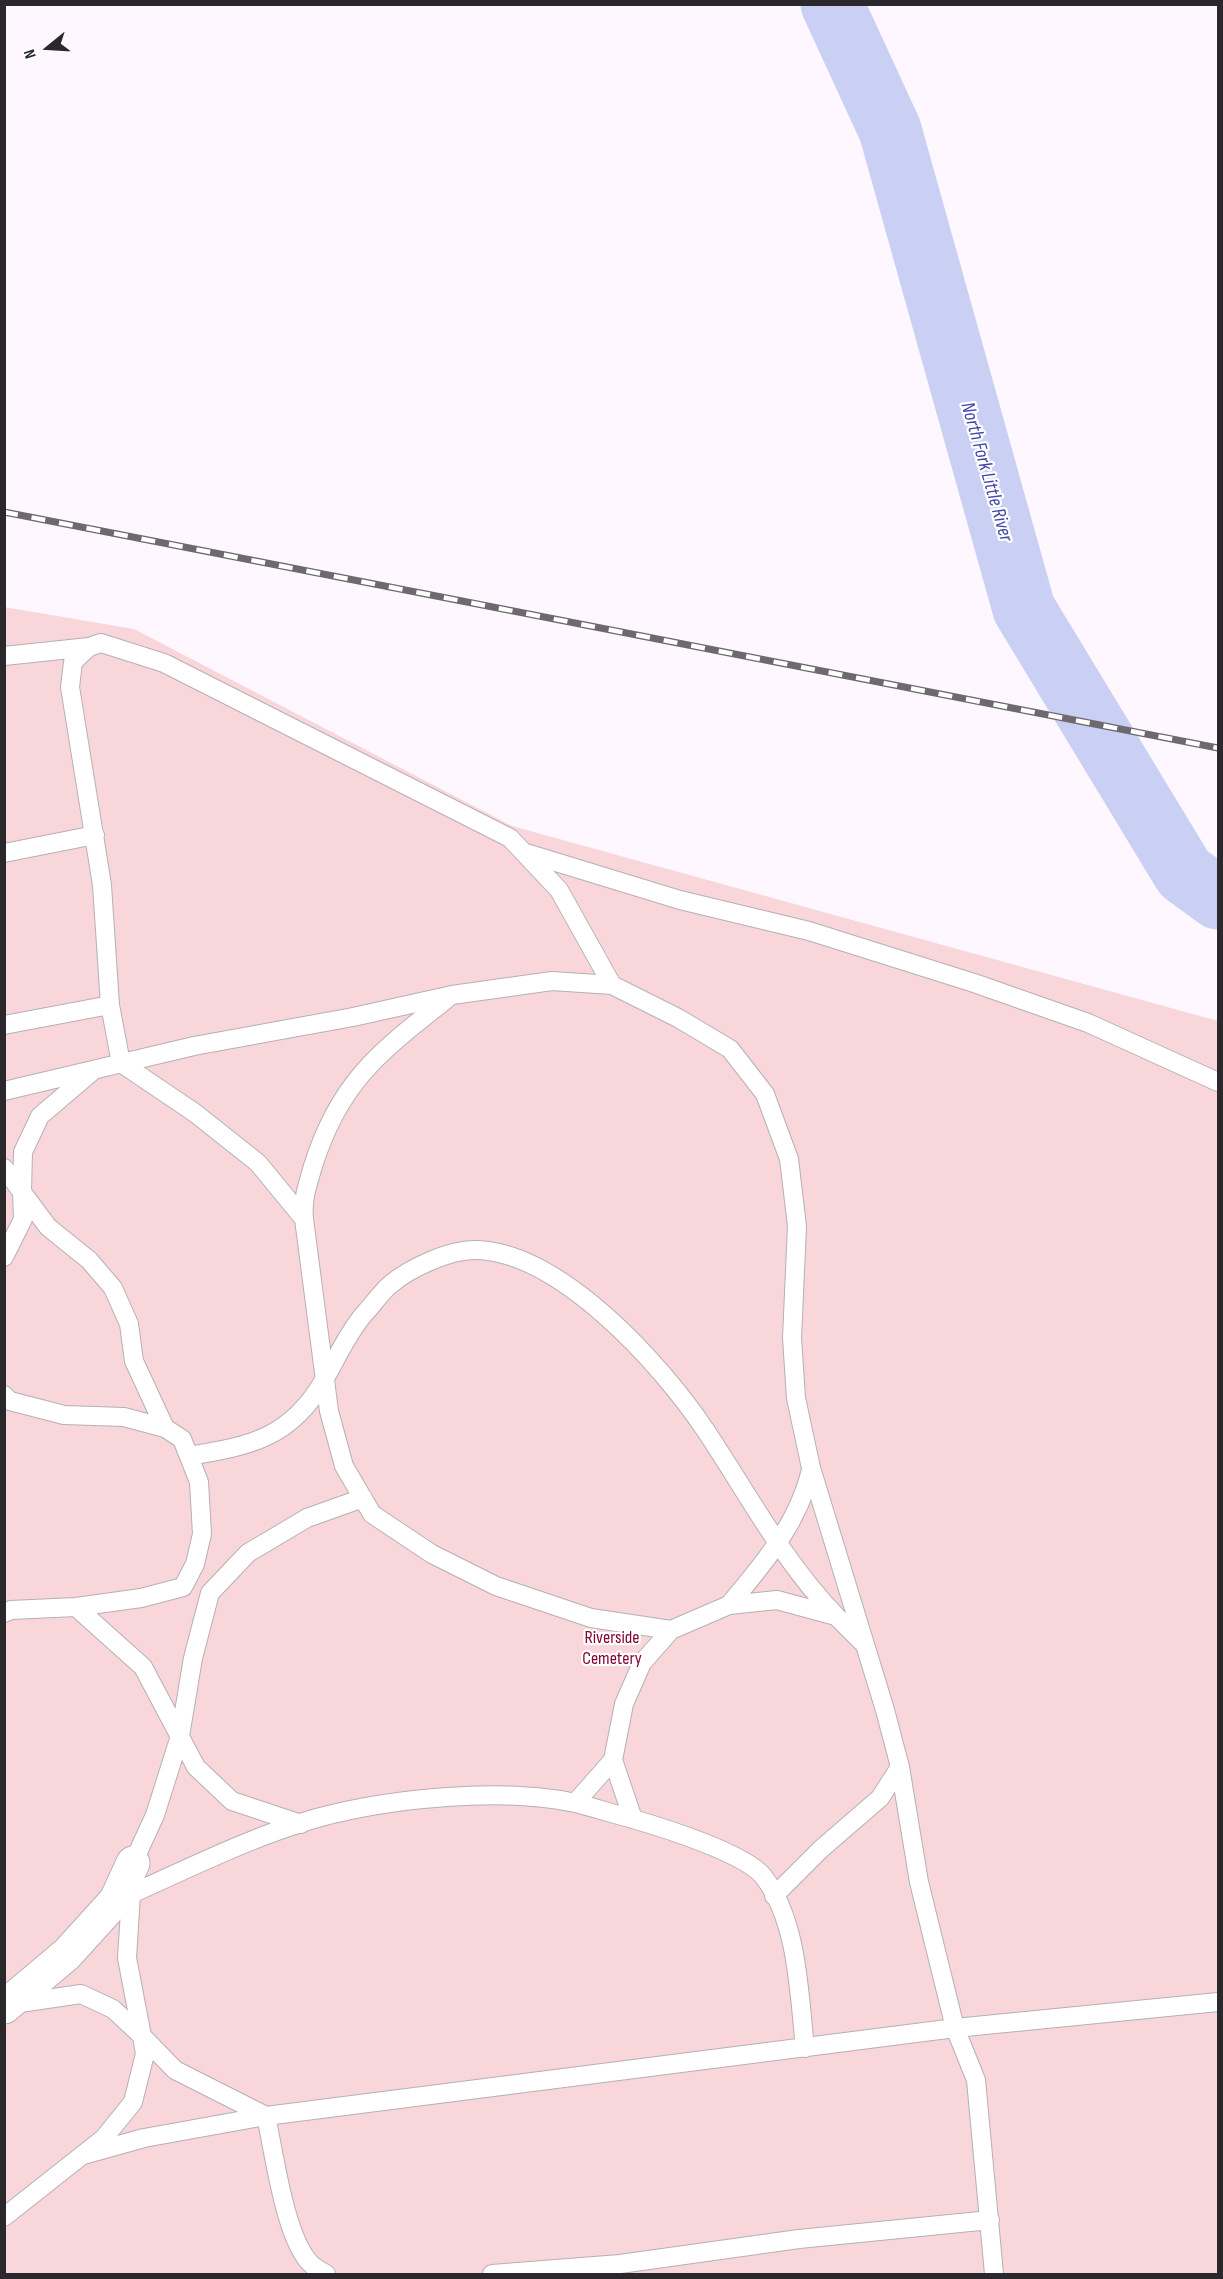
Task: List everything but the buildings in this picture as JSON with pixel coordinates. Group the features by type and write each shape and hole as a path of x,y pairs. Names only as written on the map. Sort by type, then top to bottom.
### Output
{"street":[{"path":"6,2006 67,1954 116,1900 132,1878"}],"lane":[{"path":"4,656 89,647 101,643 164,663 510,838 560,890 612,985"},
{"path":"89,647 73,662 70,687 102,885 110,1005 121,1064 195,1113 258,1163 304,1219"},
{"path":"4,853 95,836"},
{"path":"523,852 680,900 809,931 974,983 1088,1023 1218,1082"},
{"path":"4,1091 194,1046 353,1017 452,995 552,981 612,985 678,1018 730,1049 765,1094 789,1159 796,1215 792,1338 796,1398 811,1468 867,1647 900,1767 918,1882 955,2028 976,2080 994,2274"},
{"path":"452,995 381,1051 346,1092 321,1141 302,1202 329,1411 344,1466 372,1514 432,1554 496,1586 591,1618 671,1630"},
{"path":"4,1025 110,1005"},
{"path":"4,1257 23,1219 22,1152 40,1116 94,1070"},
{"path":"4,1168 48,1227 89,1260 113,1288 129,1324 134,1361 165,1428"},
{"path":"189,1456 240,1448 285,1428 317,1393 353,1327 390,1284 429,1261 472,1250 507,1253 557,1279 603,1314 655,1365 705,1430 778,1546 836,1616 867,1647"},
{"path":"4,1395 10,1401 64,1415 124,1417 165,1428 182,1440 189,1456 198,1482 202,1534 195,1564 183,1587 141,1598 6,1611"},
{"path":"729,1605 778,1546 805,1495 811,1468"},
{"path":"4,2217 104,2138 133,2102 145,2054 127,1958 132,1878 180,1736 193,1658 210,1593 248,1553 307,1518 363,1498"},
{"path":"633,1819 613,1760 624,1704 642,1663 671,1630 729,1605 777,1600 836,1616"},
{"path":"76,1606 143,1668 196,1767 232,1801 301,1824"},
{"path":"574,1803 613,1760"},
{"path":"774,1896 821,1849 880,1798 900,1767"},
{"path":"132,1878 318,1818 411,1801 501,1796 574,1803 633,1819 719,1849 762,1875 783,1911 797,1977 805,2048"},
{"path":"6,2006 81,1994 113,2009 175,2070 266,2116"},
{"path":"83,2155 144,2138 266,2116 955,2028 1218,2002"},
{"path":"266,2116 285,2208 295,2238 309,2263 326,2274"},
{"path":"492,2274 620,2264 799,2239 990,2220"}],"green space":[{"name":"Riverside Cemetery","path":"4,607 134,629 512,826 1218,1021 1218,2274 5,2274"}],"waterway":[{"name":"North Fork Little River","path":"832,4 890,130 1024,609 1184,873 1218,898"}],"railway":[{"path":"4,512 1218,748"}]}
